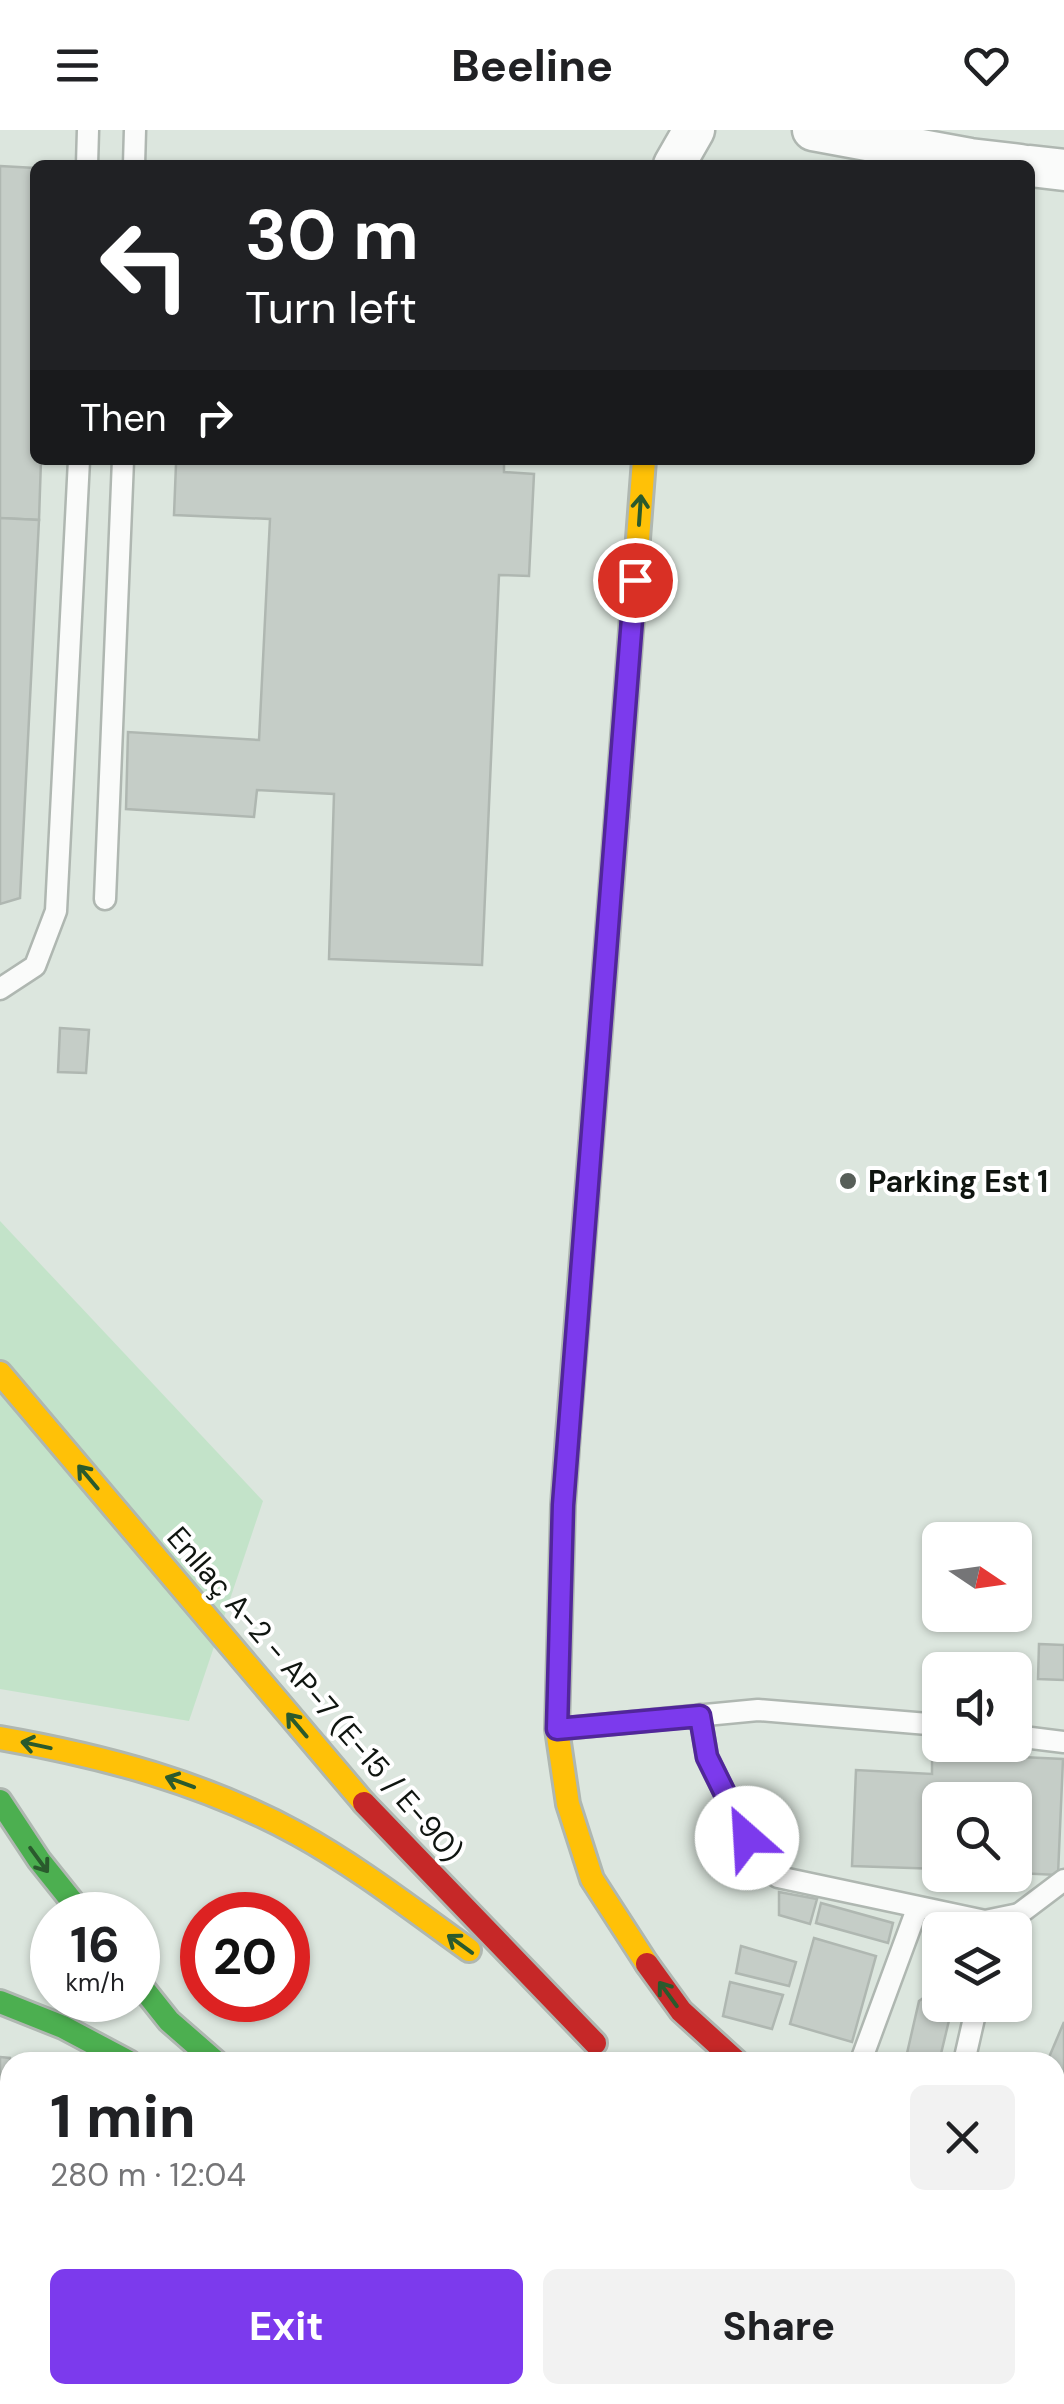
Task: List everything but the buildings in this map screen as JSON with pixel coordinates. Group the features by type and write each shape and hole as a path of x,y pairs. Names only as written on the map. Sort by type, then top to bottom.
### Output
{"main road":[{"path":"644,465 563,1505 557,1729 568,1804 592,1879 629,1940 681,2011 726,2052"},
{"name":"Enllaç A-2 - AP-7 (E-15 / E-90)","path":"0,1373 360,1799 601,2048 368,1877 298,1834 160,1774 0,1738"},
{"path":"0,1801 64,1892"},
{"path":"0,2002 63,2027 111,2052"},
{"path":"160,2009 205,2052"}],"street":[{"path":"677,160 694,130"},
{"path":"813,130 991,160"},
{"path":"1035,167 1064,170"}],"lane":[{"path":"87,160 88,130"},
{"path":"134,160 135,130"},
{"path":"0,989 35,966 56,911 79,465"},
{"path":"105,900 123,465"},
{"path":"557,1729 758,1710 922,1724"},
{"path":"700,1716 707,1757 760,1865 778,1877 936,1912"},
{"path":"1032,1738 1064,1742"},
{"path":"1026,1912 1064,1880"},
{"path":"864,2052 917,1909"},
{"path":"966,2052 973,2022"}],"green space":[{"path":"0,1221 263,1501 189,1721 0,1689"}],"traffic: fast":[{"path":"568,1435 617,814"},
{"path":"0,1801 65,1892"},
{"path":"0,2002 63,2027 110,2052"},
{"path":"160,2010 205,2052"}],"traffic: slow":[{"path":"617,814 644,465"},
{"path":"0,1373 364,1803"},
{"path":"568,1435 557,1729 568,1804 592,1879 647,1964"},
{"path":"0,1738 77,1753 153,1774 263,1816 342,1860 469,1950"}],"traffic: jam":[{"path":"364,1803 595,2043"},
{"path":"647,1964 681,2011 726,2052"}],"place":[{"name":"Parking Est 1","path":"848,1181"}],"route":[{"path":"635,580 563,1505 557,1729 700,1716 707,1757 747,1838"}]}
